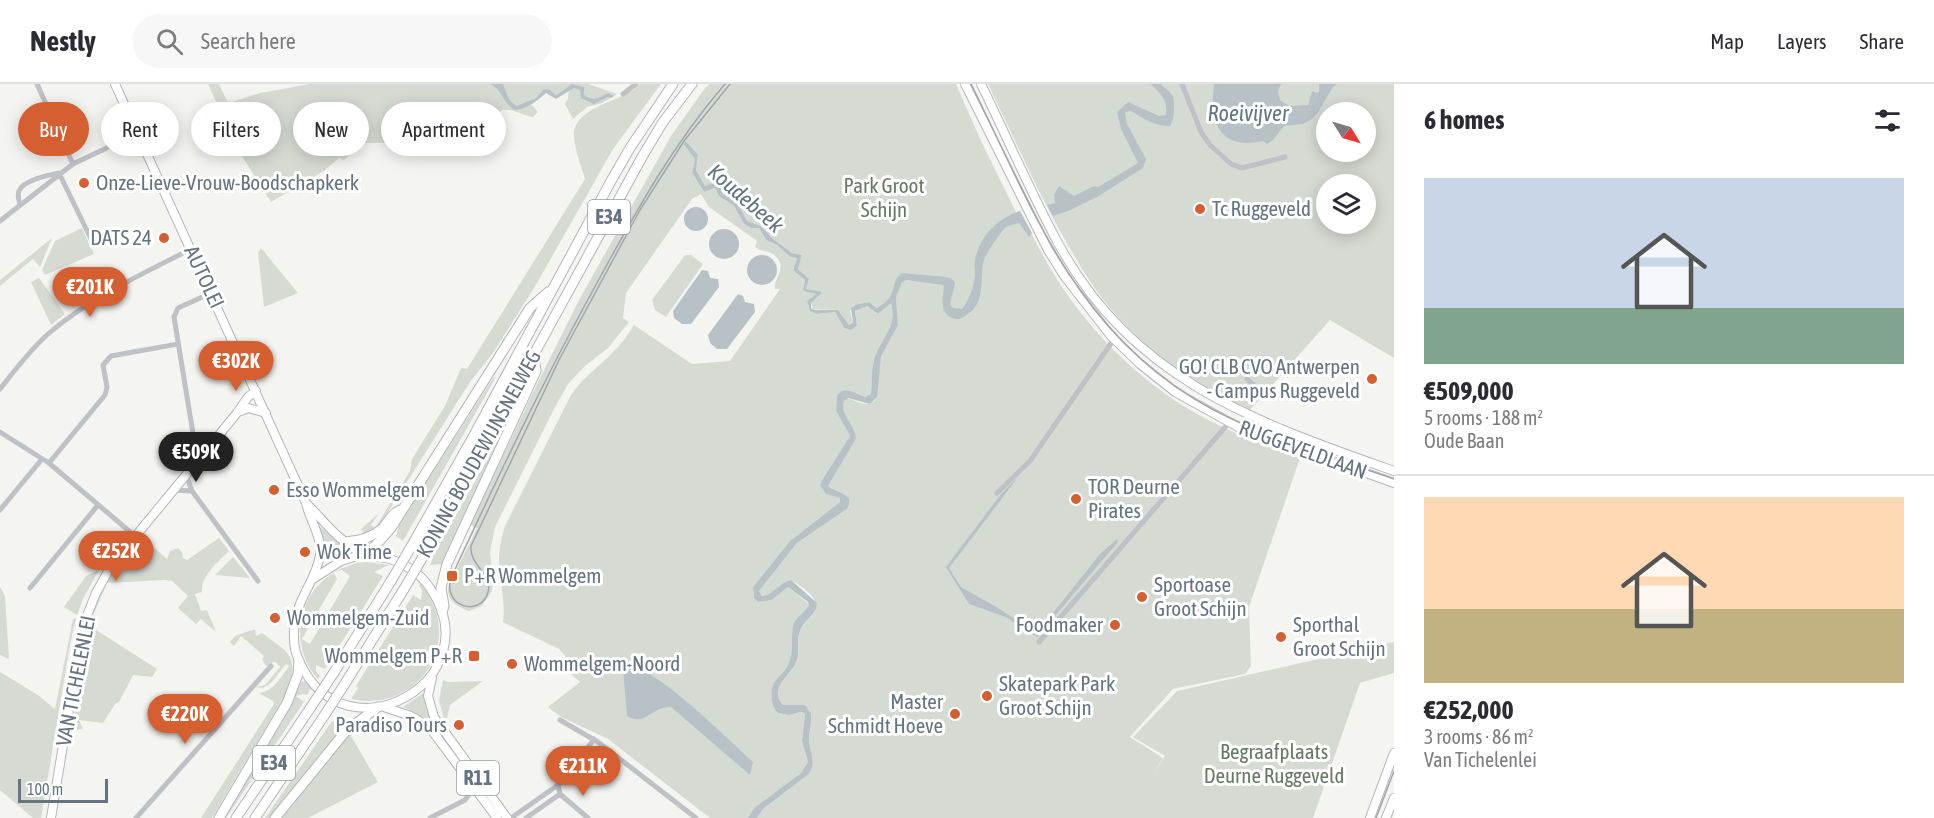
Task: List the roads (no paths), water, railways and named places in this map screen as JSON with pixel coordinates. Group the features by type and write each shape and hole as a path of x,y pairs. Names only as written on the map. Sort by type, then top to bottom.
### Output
{"highway":[{"name":"KONING BOUDEWIJNSNELWEG","path":"236,818 333,674 411,548 630,147 673,84"},
{"name":"KONING BOUDEWIJNSNELWEG","path":"255,818 324,716 404,589 642,157 663,122 692,84"},
{"path":"363,554 380,541 404,507 530,308 554,287"},
{"path":"442,612 444,606 441,588 445,570 536,371 534,356"},
{"path":"345,542 364,539 376,534 393,513 404,507"},
{"path":"219,818 286,703 298,674 299,661"},
{"path":"275,818 346,731 381,707"}],"main road":[{"name":"AUTOLEI","path":"115,84 123,102"},
{"name":"AUTOLEI","path":"149,156 306,503 320,546 318,564 296,615 294,639 299,661 313,683 326,694 351,706 381,707 423,722 436,735 497,818"},
{"name":"AUTOLEI","path":"306,503 327,526 363,554 396,561 411,569 429,585 442,612 445,629 444,645 432,675 409,697 381,707"},
{"path":"311,580 341,561 363,554"},
{"name":"AUTOLEI","path":"432,675 428,696 434,717 509,818"}],"street":[{"path":"37,84 73,164"},
{"path":"623,94 636,84"},
{"name":"RUGGEVELDLAAN","path":"965,84 1061,271 1085,306 1114,339 1167,387 1218,418 1244,430 1394,483"},
{"name":"RUGGEVELDLAAN","path":"981,84 1067,257 1107,314 1140,347 1197,389 1243,414 1394,471"},
{"path":"1182,84 1201,132 1210,145 1231,164 1242,168 1285,157"},
{"path":"993,138 1004,133"},
{"path":"0,221 59,173 101,151"},
{"path":"20,205 18,192 21,187 42,176 59,173"},
{"path":"59,173 94,245"},
{"path":"0,389 33,349 66,320 99,297 191,249"},
{"path":"200,458 196,452 175,312 178,308 211,293"},
{"path":"997,493 1030,461 1114,339"},
{"path":"49,463 105,395 107,387 103,365 107,359 111,356 178,344"},
{"path":"1246,379 1259,390"},
{"name":"VAN TICHELENLEI","path":"51,818 68,708 86,618 104,577 248,397 256,391"},
{"path":"237,413 248,408 266,413"},
{"path":"1039,642 1227,425"},
{"path":"0,432 49,463 135,536"},
{"path":"194,435 214,441"},
{"path":"0,510 42,459"},
{"path":"186,475 192,490 258,581"},
{"path":"173,490 192,490"},
{"path":"30,588 98,505"},
{"path":"136,818 271,666"},
{"path":"560,720 594,739 696,818"},
{"path":"509,818 566,778 594,739"},
{"path":"1371,818 1394,753"},
{"path":"558,785 560,794 588,818"},
{"path":"430,818 465,800 474,786"},
{"path":"526,818 560,794"},
{"path":"1386,818 1394,798"}],"water":[{"path":"490,84 503,84 509,99 517,106 536,98 544,89 556,95 572,84 584,87 584,95 591,98 596,99 608,93 614,96 594,104 581,98 580,90 574,88 556,99 546,93 528,106 515,110"},
{"path":"1151,84 1161,84 1171,94 1174,111 1170,126 1155,124 1131,111 1125,112 1127,124 1146,159 1143,168 1097,197 1053,216 1047,205 1055,203 1054,195 1059,186 1074,196 1094,186 1098,187 1138,163 1121,129 1117,112 1128,102 1159,116 1166,115 1165,101"},
{"name":"Roeivijver","path":"1214,84 1281,84 1278,91 1280,100 1289,106 1308,105 1312,91 1319,92 1319,84 1337,84 1324,102 1316,102 1316,115 1312,119 1303,124 1284,126 1267,144 1263,141 1236,142 1227,137 1220,130 1216,121"},
{"path":"686,141 698,155 696,170 705,186 712,183 719,184 723,194 737,202 747,221 761,226 772,238 792,253 802,255 798,269 809,279 806,289 822,293 811,303 811,308 838,310 849,325 853,323 851,308 869,302 877,308 881,306 890,297 896,280 902,273 952,279 955,283 950,304 953,308 962,309 972,288 977,252 991,229 1004,218 1020,211 1032,233 1029,237 1019,223 1003,230 984,259 978,302 968,314 960,319 949,316 944,309 943,285 907,280 902,282 896,297 898,325 881,357 877,397 870,404 848,398 844,401 844,411 854,429 856,439 828,486 847,497 849,504 847,509 797,543 759,591 762,596 766,595 791,580 817,603 800,631 795,666 779,687 778,693 783,705 805,705 811,713 809,742 813,760 812,769 809,774 763,809 757,818 748,818 754,808 801,773 808,762 802,741 805,714 801,712 789,715 778,713 773,706 771,693 774,682 790,660 794,623 809,605 788,587 772,600 758,602 754,598 753,587 790,541 840,502 840,498 826,494 820,486 850,436 836,411 837,395 847,390 865,397 871,394 874,360 890,326 893,312 891,303 878,314 867,306 855,311 857,326 851,330 844,328 835,312 816,314 810,311 807,301 816,294 803,291 805,280 793,270 797,258 790,257 777,245 766,240 759,228 751,228 744,224 734,206 719,196 715,188 704,192 692,173 695,159 683,144"},
{"path":"696,207 705,210 708,219 705,228 696,231 687,228 684,219 687,210"},
{"path":"724,229 735,233 739,244 735,255 724,259 713,255 709,244 713,233"},
{"path":"762,255 773,259 777,270 773,281 762,285 751,281 747,270 751,259"},
{"path":"702,270 708,271 710,278 718,279 719,287 691,324 682,324 674,318 673,311"},
{"path":"738,294 743,296 745,302 754,304 755,312 727,349 717,349 710,343 708,335"},
{"path":"1019,476 949,568 961,587 1037,633 1100,554 1117,539 1118,542 1037,637 1006,617 969,604 946,567 1001,494"},
{"path":"629,664 660,681 710,722 753,762 750,775 671,707 659,709 639,719 627,716 623,668"}],"tram line":[{"path":"725,84 688,131 640,205 540,392 451,578 452,596 464,606 478,605 488,592 487,580 471,553 471,546 560,358 640,210 684,141 730,84"},
{"path":"971,84 1017,179 1065,268 1093,308 1126,346 1166,379 1212,409 1234,420 1325,456 1394,479"},
{"path":"1376,818 1394,771"}],"place":[{"name":"Onze-Lieve-Vrouw-Boodschapkerk","path":"84,183"},
{"name":"Tc Ruggeveld","path":"1200,209"},
{"name":"DATS 24","path":"164,238"},
{"name":"GO! CLB CVO Antwerpen - Campus Ruggeveld","path":"1372,379"},
{"name":"Esso Wommelgem","path":"274,490"},
{"name":"TOR Deurne Pirates","path":"1076,499"},
{"name":"Wok Time","path":"305,552"},
{"name":"P+R Wommelgem","path":"452,576"},
{"name":"Sportoase Groot Schijn","path":"1142,597"},
{"name":"Wommelgem-Zuid","path":"275,618"},
{"name":"Foodmaker","path":"1115,625"},
{"name":"Sporthal Groot Schijn","path":"1281,637"},
{"name":"Wommelgem P+R","path":"474,656"},
{"name":"Wommelgem-Noord","path":"512,664"},
{"name":"Skatepark Park Groot Schijn","path":"987,696"},
{"name":"Master Schmidt Hoeve","path":"955,714"},
{"name":"Paradiso Tours","path":"459,725"}],"park label":[{"name":"Park Groot Schijn","path":"884,198"},
{"name":"Begraafplaats Deurne Ruggeveld","path":"1274,764"}],"water label":[{"name":"Koudebeek","path":"746,198"}]}
